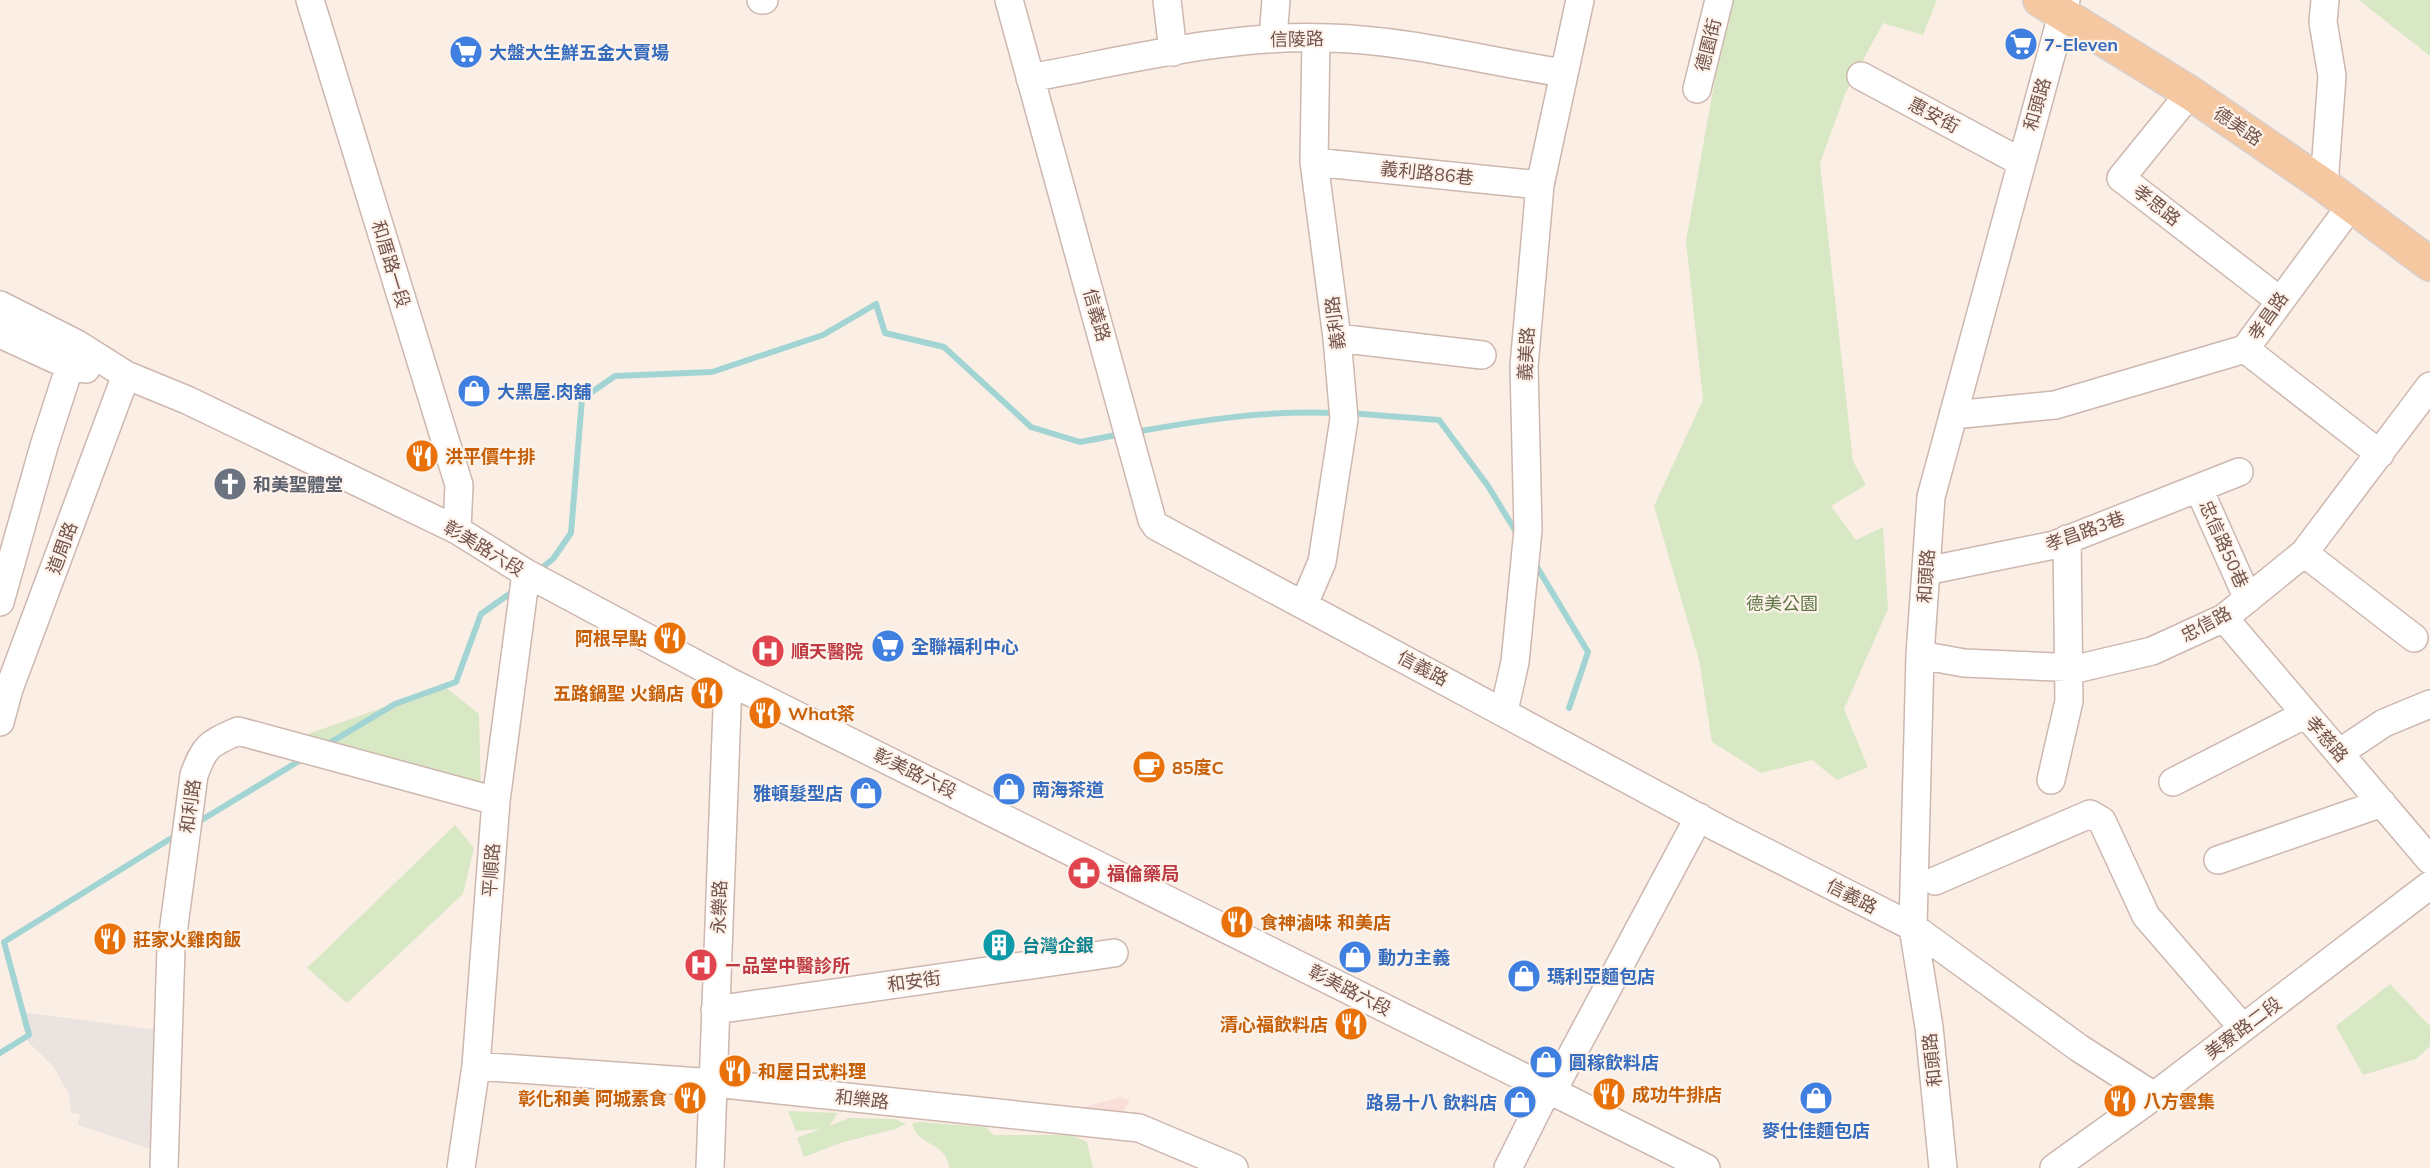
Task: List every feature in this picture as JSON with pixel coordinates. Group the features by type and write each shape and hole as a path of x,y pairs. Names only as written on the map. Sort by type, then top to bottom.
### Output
{"main road":[{"name":"德美路","path":"2056,4 2352,204 2430,264"}],"street":[{"name":"和厝路一段","path":"310,0 459,485 457,530"},
{"name":"信義路","path":"1010,0 1152,519 1156,526 1699,817 1913,927 2079,1048 2154,1096"},
{"path":"1167,0 1173,52"},
{"path":"1273,38 1276,0"},
{"name":"義美路","path":"1504,711 1515,662 1526,549 1524,366 1540,185 1580,0"},
{"name":"德園街","path":"1697,89 1719,0"},
{"path":"2324,185 2332,76 2323,22 2325,0"},
{"name":"和頭路","path":"1943,1168 1929,1027 1913,927 1920,655 1931,497 1953,414 2013,158 2056,4"},
{"name":"信陵路","path":"1030,78 1173,52 1273,38 1316,38 1388,43 1564,72"},
{"name":"義利路","path":"1304,604 1322,562 1344,419 1337,338 1314,162 1316,38"},
{"name":"惠安街","path":"1861,76 2013,158"},
{"name":"孝思路","path":"2190,93 2121,178 2279,300"},
{"name":"義利路86巷","path":"1314,162 1540,185"},
{"name":"孝昌路","path":"2352,204 2245,349 2380,454"},
{"name":"彰美路六段","path":"0,305 73,355"},
{"name":"彰美路六段","path":"0,334 73,355 187,400 457,530 526,573 728,681 1706,1168"},
{"path":"1337,338 1482,355"},
{"path":"1953,414 2055,405 2245,349"},
{"path":"1,599 44,446 73,355"},
{"name":"道周路","path":"0,722 9,689 126,375"},
{"name":"忠信路","path":"1920,655 1964,663 2080,668 2152,651 2224,618 2304,553 2430,386"},
{"name":"孝昌路3巷","path":"1926,571 2054,545 2239,472"},
{"name":"忠信路50巷","path":"2199,489 2248,599"},
{"path":"2051,780 2069,701 2067,539"},
{"path":"2304,553 2414,638"},
{"name":"平順路","path":"461,1168 476,1066 496,801 526,573"},
{"name":"孝慈路","path":"2224,618 2430,860"},
{"name":"永樂路","path":"710,1168 728,681"},
{"path":"2339,753 2384,723 2430,704"},
{"path":"2173,782 2306,714"},
{"name":"和利路","path":"164,1168 171,948 194,775 202,752 215,741 238,731 496,801"},
{"path":"2218,860 2382,803"},
{"path":"1935,880 2090,814 2102,821 2146,916 2243,1028"},
{"path":"1508,1168 1699,817"},
{"name":"美寮路二段","path":"2054,1168 2154,1096 2430,885"},
{"name":"和安街","path":"715,1010 1114,953"},
{"name":"和樂路","path":"476,1066 714,1083 1139,1128 1234,1168"}],"shaded area":[{"path":"21,1012 158,1030 150,1149 78,1125 80,1114 71,1113 69,1094 53,1066 29,1043"},
{"path":"1121,1097 1129,1102 1121,1115 1084,1116 1081,1108"}],"green space":[{"name":"德美公園","path":"1729,0 1937,0 1923,35 1883,23 1846,92 1820,163 1853,461 1866,485 1831,506 1856,540 1883,527 1888,609 1844,709 1868,767 1837,780 1812,760 1761,773 1712,742 1699,660 1654,506 1703,400 1686,241"},
{"path":"2359,0 2430,0 2430,56"},
{"path":"444,686 479,714 481,797 291,740"},
{"path":"455,825 474,848 463,894 347,1003 307,968"},
{"path":"2390,984 2430,1026 2430,1046 2416,1059 2363,1075 2336,1026"},
{"path":"788,1111 838,1113 829,1126 849,1118 895,1119 906,1124 840,1143 804,1157 797,1138 820,1129 796,1131"},
{"path":"912,1123 986,1127 993,1135 1071,1135 1087,1142 1093,1168 950,1168 944,1154 917,1134"}],"waterway":[{"path":"539,570 553,559 571,533 582,399 615,376 712,372 823,335 876,304 885,333 944,347 1031,427 1080,442 1122,434"},
{"path":"1135,432 1235,417 1310,412 1336,413"},
{"path":"1349,413 1439,420 1488,486 1518,535"},
{"path":"1534,562 1588,652 1569,708"},
{"path":"326,745 395,704 456,682 481,614 515,590"},
{"path":"195,824 304,758"},
{"path":"0,1053 29,1035 4,942 178,834"}],"place":[{"name":"7-Eleven","path":"2021,44"},
{"name":"大盤大生鮮五金大賣場","path":"466,52"},
{"name":"大黑屋.肉舖","path":"474,391"},
{"name":"洪平價牛排","path":"422,456"},
{"name":"和美聖體堂","path":"230,484"},
{"name":"阿根早點","path":"670,638"},
{"name":"全聯福利中心","path":"888,646"},
{"name":"順天醫院","path":"768,651"},
{"name":"五路鍋聖 火鍋店","path":"707,693"},
{"name":"What茶","path":"765,713"},
{"name":"85度C","path":"1149,767"},
{"name":"南海茶道","path":"1009,789"},
{"name":"雅頓髮型店","path":"866,793"},
{"name":"福倫藥局","path":"1084,873"},
{"name":"食神滷味 和美店","path":"1237,922"},
{"name":"莊家火雞肉飯","path":"110,939"},
{"name":"台灣企銀","path":"999,945"},
{"name":"動力主義","path":"1355,957"},
{"name":"ㄧ品堂中醫診所","path":"701,965"},
{"name":"瑪利亞麵包店","path":"1524,976"},
{"name":"清心福飲料店","path":"1351,1024"},
{"name":"圓稼飲料店","path":"1546,1062"},
{"name":"和屋日式料理","path":"735,1071"},
{"name":"成功牛排店","path":"1609,1094"},
{"name":"彰化和美 阿城素食","path":"690,1098"},
{"name":"麥仕佳麵包店","path":"1816,1098"},
{"name":"八方雲集","path":"2120,1101"},
{"name":"路易十八 飲料店","path":"1520,1102"}]}
